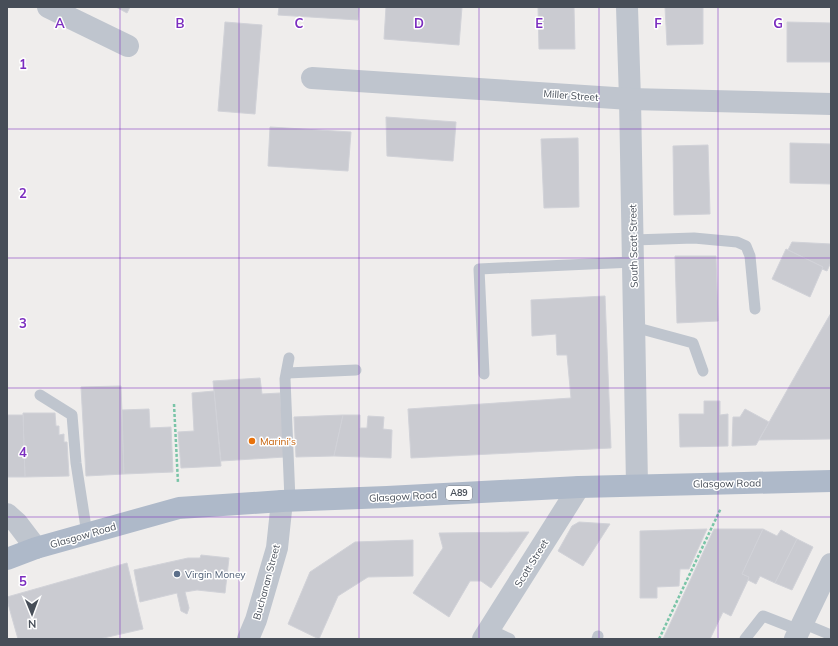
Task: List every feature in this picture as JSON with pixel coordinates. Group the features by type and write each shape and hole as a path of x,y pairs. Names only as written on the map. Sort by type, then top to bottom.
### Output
{"main road":[{"name":"Glasgow Road","path":"7,560 36,548 179,508 286,500 387,497 579,487 831,481"}],"street":[{"path":"48,7 128,46"},
{"name":"South Scott Street","path":"627,7 637,485"},
{"name":"Miller Street","path":"312,78 630,99 831,104"},
{"name":"Scott Street","path":"486,634 579,487"},
{"name":"Buchanan Street","path":"248,639 256,620 277,548 286,500"},
{"path":"7,514 17,523 36,548"},
{"path":"798,631 831,564"}],"lane":[{"path":"633,240 694,238 737,242 746,246 750,256 755,308"},
{"path":"484,374 479,269 633,262"},
{"path":"634,327 693,343 703,371"},
{"path":"286,500 285,379 289,358"},
{"path":"286,374 356,370"},
{"path":"40,395 72,415 76,463 87,534"},
{"path":"745,639 763,616 798,631 831,635"},
{"path":"486,634 510,639"}],"path":[{"path":"174,404 179,508"},
{"path":"659,639 733,483"}],"building":[{"path":"116,7 130,7 127,13"},
{"path":"279,7 359,7 358,20 278,15"},
{"path":"386,7 462,7 459,45 384,39"},
{"path":"538,7 574,7 575,49 539,49"},
{"path":"665,7 703,7 703,44 667,45"},
{"path":"225,22 262,25 255,114 218,111"},
{"path":"787,22 831,23 831,62 787,62"},
{"path":"386,117 456,122 453,161 387,156"},
{"path":"270,127 351,132 348,171 268,166"},
{"path":"578,138 579,207 544,208 541,139"},
{"path":"790,143 831,144 831,184 790,183"},
{"path":"708,145 710,214 674,215 673,146"},
{"path":"792,242 831,244 831,262 827,271 822,269 823,267 788,250"},
{"path":"786,249 823,267 810,297 772,279"},
{"path":"675,256 716,256 718,321 677,323"},
{"path":"605,296 611,448 411,458 408,409 571,398 567,355 557,355 556,334 532,336 531,300"},
{"path":"831,313 831,439 759,440 820,332"},
{"path":"260,378 262,394 280,393 285,457 221,461 213,381"},
{"path":"121,386 124,474 86,476 81,387"},
{"path":"214,391 221,466 181,468 178,432 194,431 192,393"},
{"path":"704,401 720,401 720,415 728,414 728,446 680,447 679,414 704,414"},
{"path":"149,409 150,428 171,427 173,472 124,474 122,410"},
{"path":"745,409 769,422 756,445 732,446 733,417 740,417"},
{"path":"23,413 55,413 56,426 59,426 59,435 64,434 64,442 67,442 69,476 25,477"},
{"path":"7,415 23,415 25,477 7,477"},
{"path":"343,415 334,456 296,457 294,417"},
{"path":"343,415 360,415 360,428 367,428 368,416 384,417 383,429 392,430 391,458 334,456"},
{"path":"579,522 610,524 583,566 558,551 572,526"},
{"path":"707,529 689,569 680,569 679,586 657,587 657,598 640,598 640,531"},
{"path":"714,529 763,529 742,574 749,577 748,580 731,616 723,612 710,639 663,639"},
{"path":"763,529 777,536 781,530 797,539 775,583 760,576 756,584 748,580 749,577 742,574"},
{"path":"529,532 491,588 481,581 470,581 449,617 413,593 443,548 439,533"},
{"path":"797,539 813,547 792,590 775,583"},
{"path":"413,540 413,576 368,577 338,596 319,639 288,624 310,572 355,542"},
{"path":"201,555 229,558 225,593 197,590 185,592 189,608 187,614 181,611 177,593 140,602 134,570 188,558 200,558"},
{"path":"127,563 143,629 99,639 18,639 7,597"}],"place":[{"name":"Marini's","path":"252,441"},
{"name":"Virgin Money","path":"177,574"}]}
